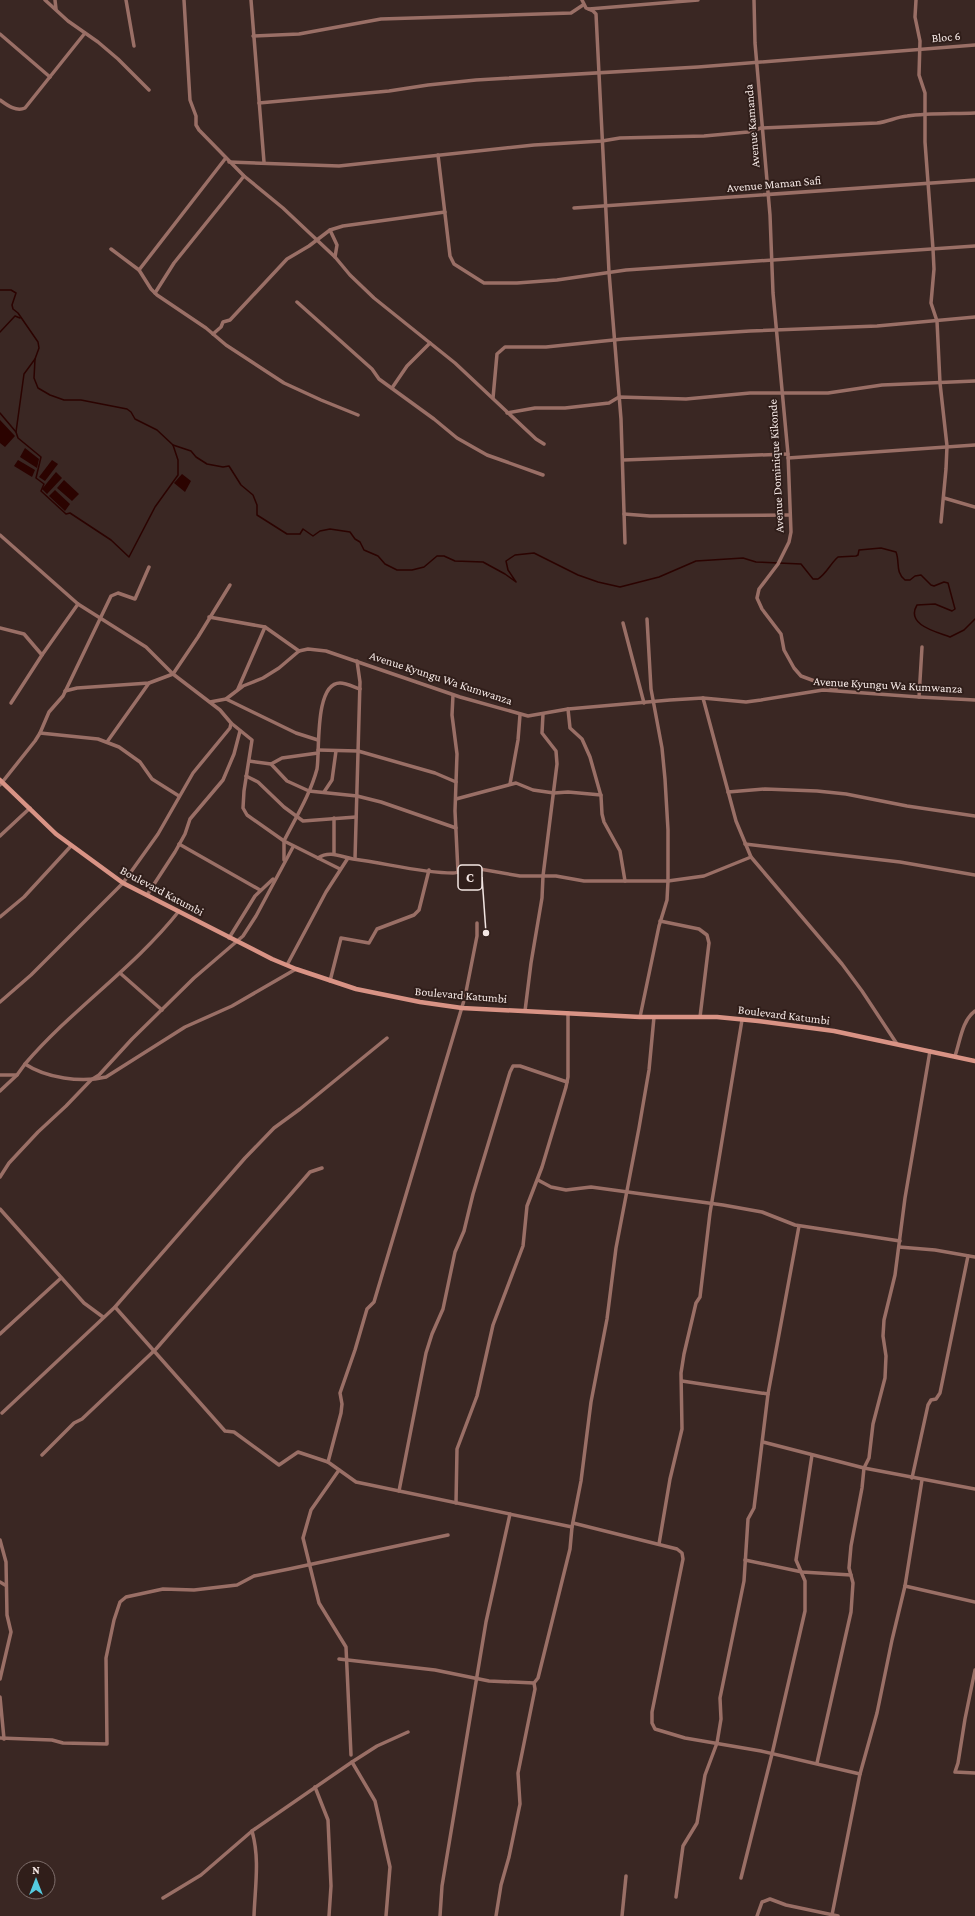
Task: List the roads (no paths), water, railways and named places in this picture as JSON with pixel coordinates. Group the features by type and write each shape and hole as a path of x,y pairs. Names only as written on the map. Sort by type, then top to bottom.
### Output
{"street":[{"path":"45,0 68,21 118,59 130,73 149,90"},
{"path":"55,0 56,9"},
{"path":"126,0 134,46"},
{"path":"184,0 190,100 196,116 196,125 199,130 244,176 317,239 350,275 374,298 456,363 536,439 544,444"},
{"path":"251,0 264,162"},
{"path":"582,0 583,5 596,14 609,272 623,460 625,543"},
{"path":"588,9 698,0"},
{"name":"Avenue Kamanda","path":"754,0 761,128 768,195 772,261"},
{"path":"916,0 915,17 920,36 919,75 925,93 928,184 934,269 931,303 937,321 940,383 947,446 941,522"},
{"path":"253,36 299,34 381,20 571,13 583,5"},
{"path":"0,100 8,106 22,109 25,108 85,33"},
{"path":"0,34 50,77"},
{"name":"Bloc 6","path":"259,103 388,91 476,80 674,68 975,45"},
{"path":"229,162 264,162 339,166 534,145 602,141 620,138 666,138 748,132 761,128 881,123 889,122 901,116 975,113"},
{"path":"438,155 450,256 454,264 484,283 557,280 640,269 975,246"},
{"path":"139,270 226,159"},
{"path":"155,293 174,263 244,176"},
{"name":"Avenue Maman Safi","path":"574,208 768,195 868,186 928,184 975,180"},
{"path":"213,334 221,327 223,322 230,320 287,259 309,246 330,230 343,226 445,212"},
{"path":"330,230 337,245 335,257"},
{"path":"111,249 139,270 155,293 226,345 284,383 358,415"},
{"name":"Avenue Dominique Kikonde","path":"772,261 776,330 788,456 789,515 791,532 789,542 778,564 759,589 757,598 762,609 781,634 784,650 794,668 801,676 842,691"},
{"path":"297,302 372,369 379,379 434,419 457,438 487,455 543,475"},
{"path":"493,398 497,354 505,347 546,347 615,340 776,330 877,326 975,317"},
{"path":"392,388 407,366 430,343"},
{"path":"508,413 534,408 565,408 609,403 619,397 686,399 750,393 828,393 882,385 975,381"},
{"path":"623,460 889,452 947,446 975,445"},
{"path":"944,498 975,507"},
{"path":"624,514 650,516 789,515"},
{"path":"0,535 78,604 146,647 173,674 210,702 231,723 252,740 243,800 243,808 247,815 293,847 340,869"},
{"path":"1,783 40,733 48,712 65,691 114,594 118,593 133,600 136,598 149,567"},
{"path":"65,691 77,688 149,683 173,674 230,585"},
{"path":"11,703 42,655 78,604"},
{"path":"210,618 265,627 299,651 278,668 237,690 226,699 210,702"},
{"path":"640,1017 660,921 668,900 668,830 665,779 662,748 653,702 647,640 647,619"},
{"path":"623,622 644,703"},
{"path":"237,690 265,627"},
{"path":"0,628 24,634 42,655"},
{"path":"919,697 922,647"},
{"name":"Avenue Kyungu Wa Kumwanza","path":"299,651 316,649 357,661 454,695 497,706 520,715 543,714 568,709 703,698 746,702 812,690 975,700"},
{"path":"355,859 360,689 357,661"},
{"path":"107,742 149,683"},
{"path":"284,860 284,841 309,791 316,770 320,715 325,698 329,690 337,683 360,689"},
{"path":"68,684 77,688"},
{"path":"454,695 452,715 457,754 456,828 458,872"},
{"path":"703,698 738,830 751,857 842,964 893,1036 897,1044"},
{"path":"226,699 296,734 318,740"},
{"path":"568,709 570,728 582,739 590,758 601,795 604,822 620,851 626,881"},
{"path":"525,1011 532,955 542,898 543,876 557,758 556,751 542,733 543,714"},
{"path":"510,784 518,740 520,715"},
{"path":"0,1002 31,975 123,883 158,834 193,773 230,728 231,723"},
{"path":"146,895 179,844 190,819 224,780 234,754 240,731"},
{"path":"40,733 107,742 119,747 140,762 152,779 179,796"},
{"path":"249,761 271,764 282,758 318,752 336,750 358,751 435,773 456,782"},
{"path":"324,792 332,780 336,750"},
{"path":"271,764 287,781 309,791 357,796 381,802 456,828"},
{"path":"246,776 258,782 284,807 305,822 356,817"},
{"name":"Boulevard Katumbi","path":"1,783 71,846 123,883 229,938 296,969 330,981 399,999 462,1008 640,1017 700,1017 811,1028 897,1044 975,1061"},
{"path":"456,799 516,783 533,790 554,793 568,792 601,795"},
{"path":"728,792 765,789 818,791 975,816"},
{"path":"0,836 30,808"},
{"path":"334,818 334,854"},
{"path":"179,844 260,890"},
{"path":"745,844 892,861 975,875"},
{"path":"0,917 24,897 71,846"},
{"path":"0,1177 17,1155 82,1091 91,1080 99,1075 194,978 237,941 250,925 284,860 293,847"},
{"path":"318,858 322,855 334,854 348,858 455,873 468,868 474,868 520,876 543,876 584,881 668,881 704,876 751,857"},
{"path":"287,965 319,904 348,858"},
{"path":"330,981 341,938 368,943 377,929 414,915 419,910 422,903 429,870"},
{"path":"229,938 255,896 276,877"},
{"path":"0,1091 51,1036 120,973 162,932 179,911"},
{"path":"660,921 699,929 708,935 709,943 700,1017"},
{"path":"328,1462 341,1413 342,1404 340,1393 367,1309 374,1302 462,1008 476,941 477,923"},
{"path":"25,1064 35,1070 63,1077 91,1080 106,1077 185,1027 232,1006 296,969"},
{"path":"120,973 162,1010"},
{"path":"955,1056 965,1024 971,1014 975,1011"},
{"path":"456,1503 457,1449 477,1396 493,1325 524,1246 527,1206 538,1180 567,1082 568,1013"},
{"path":"496,1916 501,1885 509,1857 520,1804 518,1772 535,1689 534,1683 538,1678 570,1548 572,1525 581,1481 590,1402 606,1319 616,1248 626,1193 640,1128 649,1070 654,1017"},
{"path":"659,1544 670,1479 682,1429 682,1380 684,1354 696,1303 700,1297 712,1204 742,1020"},
{"path":"2,1413 115,1307 245,1158 274,1128 300,1109 387,1038"},
{"path":"817,1763 851,1612 853,1591 849,1568 850,1559 864,1468 869,1458 876,1413 885,1378 886,1356 883,1336 884,1320 894,1281 905,1198 930,1051"},
{"path":"399,1491 426,1353 432,1334 443,1309 455,1252 464,1230 473,1194 510,1072 513,1066 520,1066 567,1082"},
{"path":"0,1075 16,1075"},
{"path":"42,1455 74,1423 82,1419 154,1350 310,1172 322,1168"},
{"path":"538,1180 551,1187 566,1190 591,1188 724,1205 762,1212 799,1226 819,1228 837,1233 856,1233 900,1241"},
{"path":"0,1209 84,1303 103,1317"},
{"path":"676,1897 683,1846 697,1823 705,1775 717,1743 721,1718 720,1698 744,1581 748,1519 754,1508 768,1394 799,1226"},
{"path":"899,1247 975,1257"},
{"path":"912,1478 928,1405 931,1400 936,1399 940,1393 968,1256"},
{"path":"0,1334 61,1278"},
{"path":"115,1307 225,1431 234,1432 279,1465 298,1452 328,1462 356,1482 510,1514 572,1525 677,1549 682,1553 683,1559 652,1712 652,1723 656,1729 664,1733 817,1763 860,1774"},
{"path":"682,1380 768,1394"},
{"path":"763,1442 864,1468 975,1489"},
{"path":"741,1878 772,1754 805,1611 805,1581 796,1560 812,1455"},
{"path":"339,1470 311,1510 303,1538 319,1603 346,1647 351,1755"},
{"path":"832,1915 860,1774 877,1713 905,1586 922,1480"},
{"path":"440,1916 442,1886 476,1679 486,1622 510,1514"},
{"path":"0,1697 2,1738 52,1740 63,1744 107,1744 106,1658 118,1607 126,1597 163,1589 194,1590 237,1585 262,1574 448,1535"},
{"path":"0,1540 6,1562 5,1585 7,1615 11,1632 0,1679"},
{"path":"745,1560 802,1572 851,1575"},
{"path":"0,1582 5,1585"},
{"path":"905,1586 975,1602"},
{"path":"0,1653 6,1652"},
{"path":"339,1659 435,1670 494,1682 534,1683"},
{"path":"975,1670 958,1763 955,1772 975,1773"},
{"path":"162,1898 201,1875 252,1831 352,1762 377,1746 408,1732"},
{"path":"352,1762 375,1801 390,1868 386,1916"},
{"path":"315,1787 328,1820 331,1886 329,1916"},
{"path":"252,1831 257,1847 254,1916"},
{"path":"622,1916 626,1876"},
{"path":"757,1916 762,1902 770,1899 786,1905 821,1914 838,1916"}],"waterway":[{"path":"0,290 11,290 16,293 12,305 13,309 18,313 38,342 39,348 35,359 34,378 38,388 50,395 64,400 81,400 127,409 131,412 135,419 157,430 173,445 191,451 196,457 207,464 223,467 229,466 241,485 253,495 257,505 257,515 287,534 300,534 303,529 313,536 320,531 330,529 350,532 355,539 360,542 364,550 378,556 385,564 397,570 412,570 424,567 437,556 444,556 455,561 483,562 516,582 508,570 506,561 515,555 534,553 578,575 598,582 620,587 659,577 696,561 743,558 756,562 801,564 813,579 818,579 838,557 856,556 858,555 859,550 881,548 896,552 900,574 905,580 910,580 915,576 921,575 934,586 944,582 948,583 955,609 952,611 935,604 917,605 914,612 915,618 924,627 950,637 964,630 975,619"},
{"path":"0,332 15,316 20,318"},
{"path":"16,432 24,374 35,359"},
{"path":"0,413 16,432 18,438 41,457 36,478 44,484 41,491 66,514 70,513 111,540 129,557 155,507 178,475 178,460 173,445"}],"place":[{"name":"C","path":"486,933"}]}
